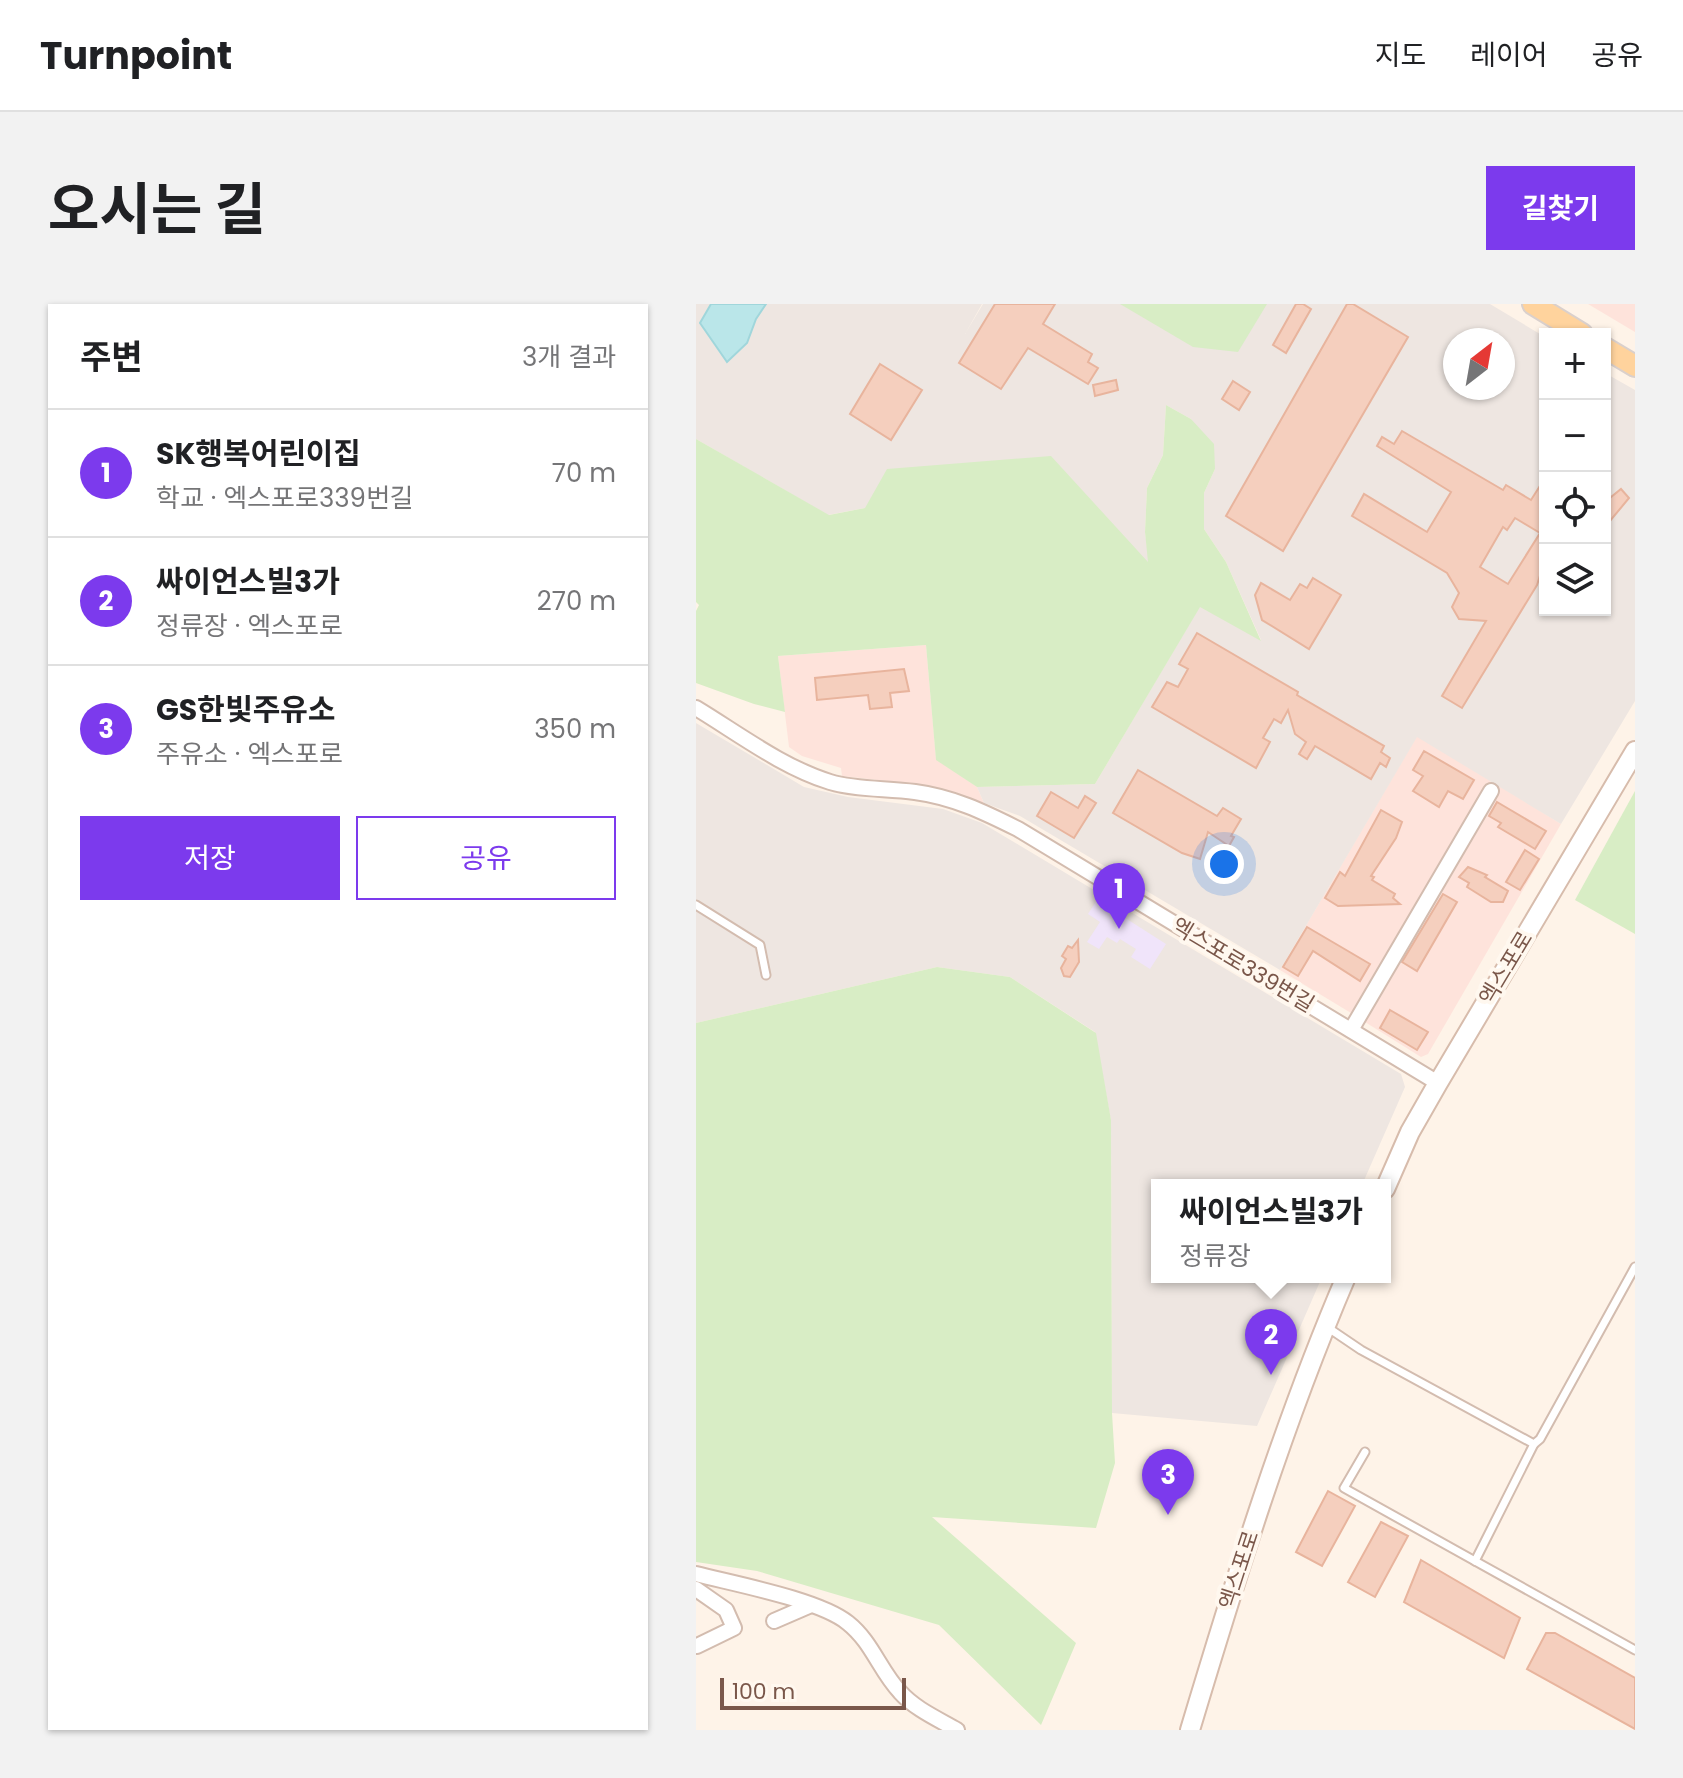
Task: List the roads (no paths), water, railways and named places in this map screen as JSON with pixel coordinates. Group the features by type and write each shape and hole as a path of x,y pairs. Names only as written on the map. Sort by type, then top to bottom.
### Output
{"main road":[{"path":"1533,304 1572,328"},
{"path":"1611,352 1635,366"},
{"name":"엑스포로","path":"1389,1179 1410,1132 1438,1083 1635,751"},
{"name":"엑스포로","path":"1190,1730 1241,1561 1325,1326 1343,1283"}],"street":[{"name":"엑스포로339번길","path":"696,708 790,765 831,782 917,792 969,804 1018,829 1438,1083"},
{"path":"1351,1030 1491,791"},
{"path":"696,1574 811,1605 845,1620 859,1633 901,1693 957,1730"},
{"path":"696,1589 726,1610 734,1628 697,1646"},
{"path":"774,1621 811,1605"}],"lane":[{"path":"696,905 760,945 766,975"},
{"path":"1475,1561 1534,1444 1540,1439 1635,1267"},
{"path":"1325,1326 1361,1350 1534,1444"},
{"path":"1365,1452 1344,1488 1635,1650"}],"water":[{"path":"711,304 766,304 756,319 747,343 727,362 700,323"}],"place":[{"name":"SK행복어린이집","path":"1119,929"},
{"name":"싸이언스빌3가","path":"1271,1375"},
{"name":"GS한빛주유소","path":"1168,1515"}]}
